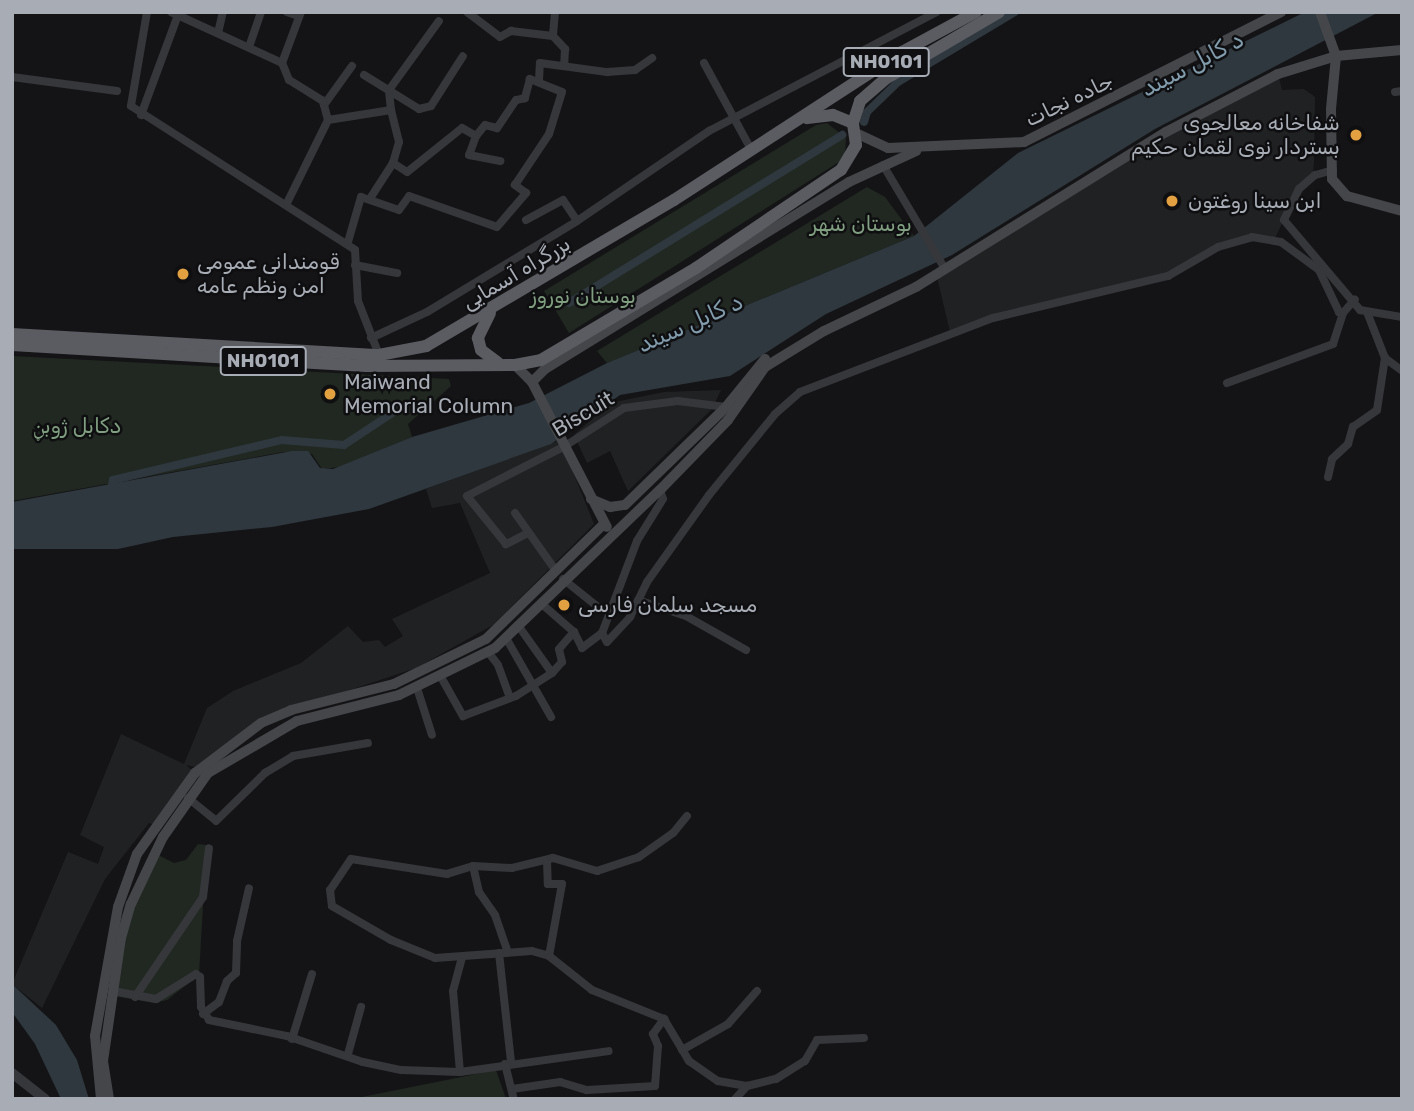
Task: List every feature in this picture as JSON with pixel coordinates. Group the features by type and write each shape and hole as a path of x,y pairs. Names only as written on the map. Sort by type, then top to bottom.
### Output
{"highway":[{"name":"بزرگراه آسمایی","path":"12,334 379,355 441,341 751,151 874,69 976,12"},
{"name":"NH0101","path":"12,345 366,366 498,363 515,365 553,354 816,191 850,159 860,101 885,79 999,12"},
{"name":"NH0101","path":"801,119 833,115 855,128"},
{"name":"NH0101","path":"495,308 478,338 481,350 498,363"}],"main road":[{"name":"جاده نجات","path":"855,128 888,148 920,149 1024,142 1179,68 1281,12"},
{"path":"1320,12 1332,37 1336,56 1331,109 1332,179 1347,196 1402,211"},
{"path":"101,1099 100,1064 121,938 139,883 188,799 208,774 269,733 297,720 417,688 488,652 520,628 564,579 660,490 728,420 765,367 824,331 941,269 1166,132 1278,74 1336,56 1402,50"},
{"path":"532,382 545,369 721,260 883,165 920,149"},
{"path":"591,499 610,507 625,505 726,407 761,362 821,325 941,269"},
{"path":"515,365 532,382 540,395 604,524 614,534"},
{"path":"109,1099 95,1035 109,943 128,877 149,834 195,773 261,723 291,710 394,684 486,639 554,568 604,524"}],"street":[{"path":"147,12 130,97 131,106 141,115 348,242 355,250 358,301 379,355"},
{"path":"218,33 223,12"},
{"path":"249,47 261,12"},
{"path":"287,12 299,14 282,63 289,80 320,97 328,120 287,203"},
{"path":"467,12 500,37 511,31 553,36 565,49 565,66"},
{"path":"553,36 555,12"},
{"path":"371,338 427,312 577,221 735,117 937,12"},
{"path":"141,115 176,13 282,63"},
{"path":"371,197 393,163 399,142 389,90 439,21"},
{"path":"874,69 875,45"},
{"path":"364,75 415,108 431,106 463,56"},
{"path":"539,80 540,63 617,72 645,66 652,58"},
{"path":"705,63 751,151"},
{"path":"324,105 352,65"},
{"path":"12,77 117,91"},
{"path":"348,242 356,200 371,197 399,211 408,196 497,227 526,193 515,185 549,134 562,92 539,80 530,79 525,98 516,100 497,128 485,125 476,136 468,155 500,161"},
{"path":"328,120 391,110"},
{"path":"393,163 407,172 462,128 476,136"},
{"path":"883,165 941,269"},
{"path":"1333,170 1315,176 1299,190 1284,220 1332,280 1355,299 1360,310 1402,317"},
{"path":"526,220 563,200 577,221"},
{"path":"602,634 607,642 615,636 709,495 788,401 896,352 993,318 1168,276 1217,247 1252,237 1280,242 1320,270 1331,287 1334,306 1343,313"},
{"path":"355,265 397,273"},
{"path":"1227,383 1333,344 1343,313 1355,299"},
{"path":"1328,477 1332,459 1348,444 1353,426 1377,410 1385,358 1367,312"},
{"path":"1385,358 1402,371"},
{"name":"Biscuit","path":"528,533 506,544 467,496 624,408 678,401 726,407"},
{"path":"543,605 573,632 582,648 602,634 637,541 663,499 660,490"},
{"path":"515,513 554,568"},
{"path":"564,579 598,607"},
{"path":"638,600 686,616 746,650"},
{"path":"520,628 552,673"},
{"path":"441,677 463,716 510,698 552,673 562,662 559,649 573,632"},
{"path":"506,638 551,717"},
{"path":"488,652 498,665 510,698"},
{"path":"417,688 432,735"},
{"path":"188,799 216,821 265,774 293,756 368,743"},
{"path":"687,816 673,833 639,857 597,872 567,859 513,868 473,866 437,874 351,859 330,890 336,909 391,940 435,958 462,958 504,952 549,956 592,990 664,1019 682,1050 709,1079 747,1086 776,1079 795,1068 817,1040 864,1038"},
{"path":"135,998 203,897 209,848"},
{"path":"547,861 548,884 562,884 549,956"},
{"path":"473,866 479,892 495,915 504,952 508,1063 513,1094 560,1082 613,1095 655,1086 658,1046 653,1034 664,1019"},
{"path":"203,1014 219,1002 227,981 236,973 237,941 249,888"},
{"path":"460,1072 453,991 462,958"},
{"path":"113,991 135,998 166,996 196,974 200,977 203,1014"},
{"path":"292,1039 312,974"},
{"path":"682,1050 728,1024 757,991"},
{"path":"348,1054 361,1007"},
{"path":"203,1014 213,1021 292,1039 401,1070 460,1072 508,1063 609,1051"},
{"path":"12,1073 45,1099"},
{"path":"735,1099 747,1086"},
{"path":"747,1086 750,1099"}],"shaded area":[{"path":"1305,12 1379,12 1155,129 952,255 826,314 730,376 620,395 551,444 369,509 272,527 173,537 118,549 12,549 12,502 292,451 308,451 320,468 333,469 412,437 529,403 607,363 914,236 1018,153"},
{"name":"ابن سینا روغتون","path":"1278,74 1282,90 1304,89 1315,97 1314,163 1312,180 1299,189 1274,240 1234,241 1179,271 950,332 936,273 1130,154"},
{"path":"721,390 712,409 628,491 610,451 587,463 574,435 610,403 664,392"},
{"path":"560,440 594,524 493,625 416,668 257,721 195,767 186,765 195,773 155,825 149,823 105,879 42,1008 12,984 68,852 98,864 104,847 80,835 121,734 184,764 207,708 233,691 301,663 348,626 363,642 379,640 385,647 403,636 392,619 490,573 460,503 432,508 426,489"},
{"path":"12,984 56,1025 77,1060 89,1099 61,1099 35,1044 12,1012"}],"green space":[{"name":"بوستان نوروز","path":"827,123 846,138 845,155 839,162 569,333 544,291 816,125"},
{"name":"بوستان شهر","path":"867,187 885,197 914,236 607,363 597,351"},
{"name":"دکابل ژوبڼ","path":"12,356 449,379 451,386 408,424 412,437 340,467 322,469 312,454 283,452 12,501"},
{"path":"198,844 206,845 199,975 167,1000 154,1003 113,996 121,938 154,853 174,863 186,860"},
{"path":"496,1070 506,1099 352,1099"}],"waterway":[{"path":"864,122 867,112 898,82 1015,12"},
{"path":"569,303 842,135"},
{"path":"110,493 113,480 282,440 344,445 400,408"}],"place":[{"name":"شفاخانه معالجوی بستردار نوی لقمان حکیم","path":"1356,135"},
{"name":"ابن سینا روغتون","path":"1172,201"},
{"name":"قومندانی عمومی امن ونظم عامه","path":"183,274"},
{"name":"Maiwand Memorial Column","path":"330,394"},
{"name":"مسجد سلمان فارسی","path":"564,605"}],"water label":[{"name":"د کابل سيند","path":"1192,64"},
{"name":"د کابل سيند","path":"690,323"}]}
